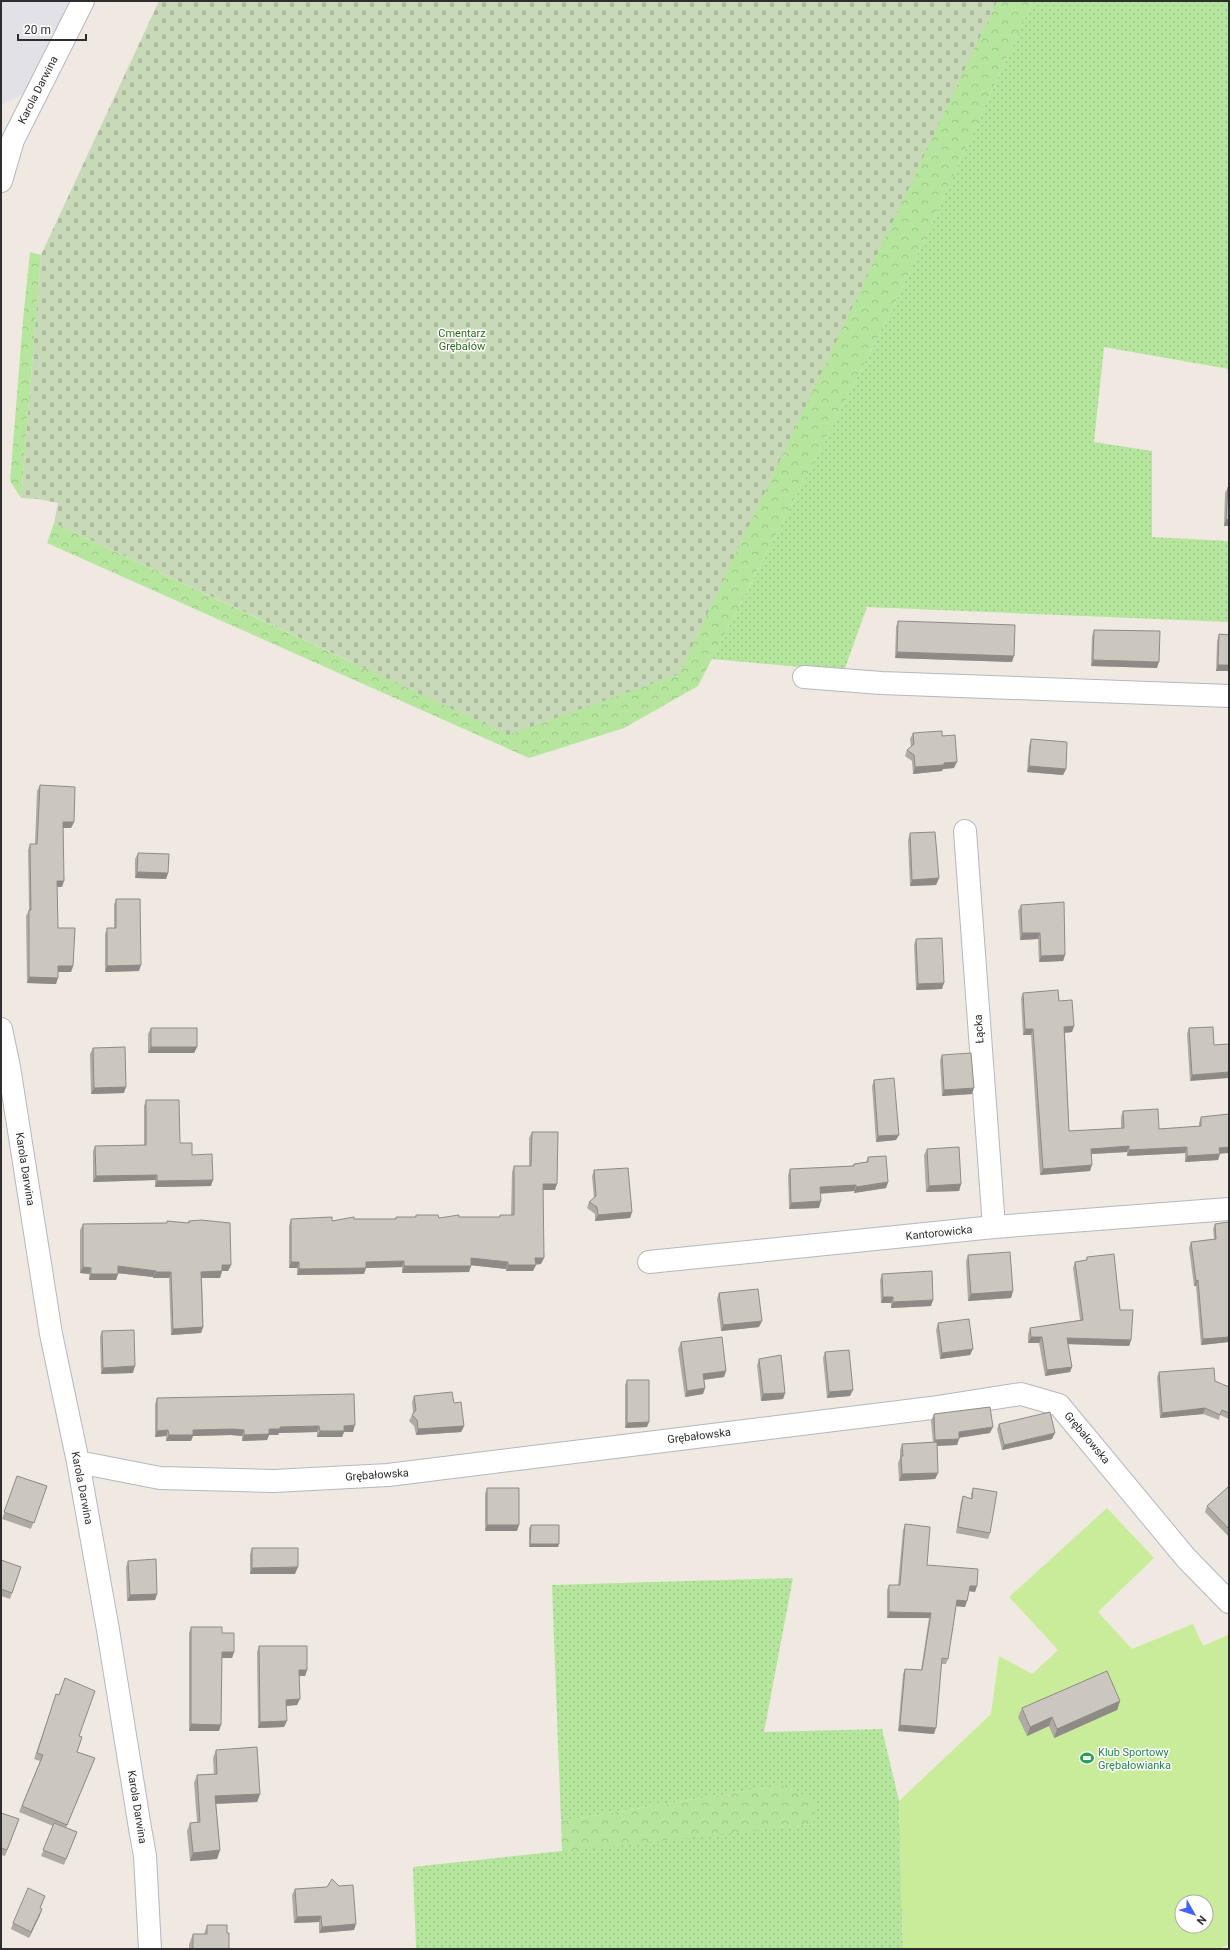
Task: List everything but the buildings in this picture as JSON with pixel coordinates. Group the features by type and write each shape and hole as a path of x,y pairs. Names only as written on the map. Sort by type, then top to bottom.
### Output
{"street":[{"name":"Karola Darwina","path":"1,181 7,138 83,1"},
{"path":"804,677 881,683 1229,696"},
{"name":"Łącka","path":"965,831 994,1227"},
{"name":"Karola Darwina","path":"1,1029 9,1067 51,1334 78,1462 108,1630 144,1849 150,1949"},
{"name":"Kantorowicka","path":"649,1262 994,1227 1229,1209"},
{"name":"Grębałowska","path":"78,1462 160,1478 274,1481 388,1475 923,1409 1021,1394 1059,1405 1186,1558 1229,1602"}],"shaded area":[{"path":"1,1 71,1 30,90 1,106"}],"green space":[{"name":"Cmentarz Grębałów","path":"159,1 997,1 679,674 508,735 54,523 58,503 38,499 21,498 41,255"},
{"path":"997,1 1033,1 892,310 698,686 624,728 529,758 47,543 54,523 353,663"},
{"path":"1033,1 1229,1 1229,369 1104,347 1094,442 1152,451 1152,537 1229,541 1229,622 867,607 844,671 712,659 892,310"},
{"path":"30,252 41,255 21,498 10,481"},
{"name":"Klub Sportowy Grębałowianka","path":"1107,1508 1154,1558 1098,1612 1132,1649 1193,1624 1203,1646 1228,1635 1229,1636 1229,1945 1218,1949 903,1949 899,1801 991,1714 999,1656 1032,1674 1058,1650 1009,1597"},
{"path":"793,1578 764,1732 882,1729 899,1801 903,1949 416,1949 413,1867 813,1824 782,1785 561,1821 552,1585"},
{"path":"782,1785 817,1801 813,1824 562,1852 561,1821"}],"place":[{"name":"Klub Sportowy Grębałowianka","path":"1087,1758"}]}
